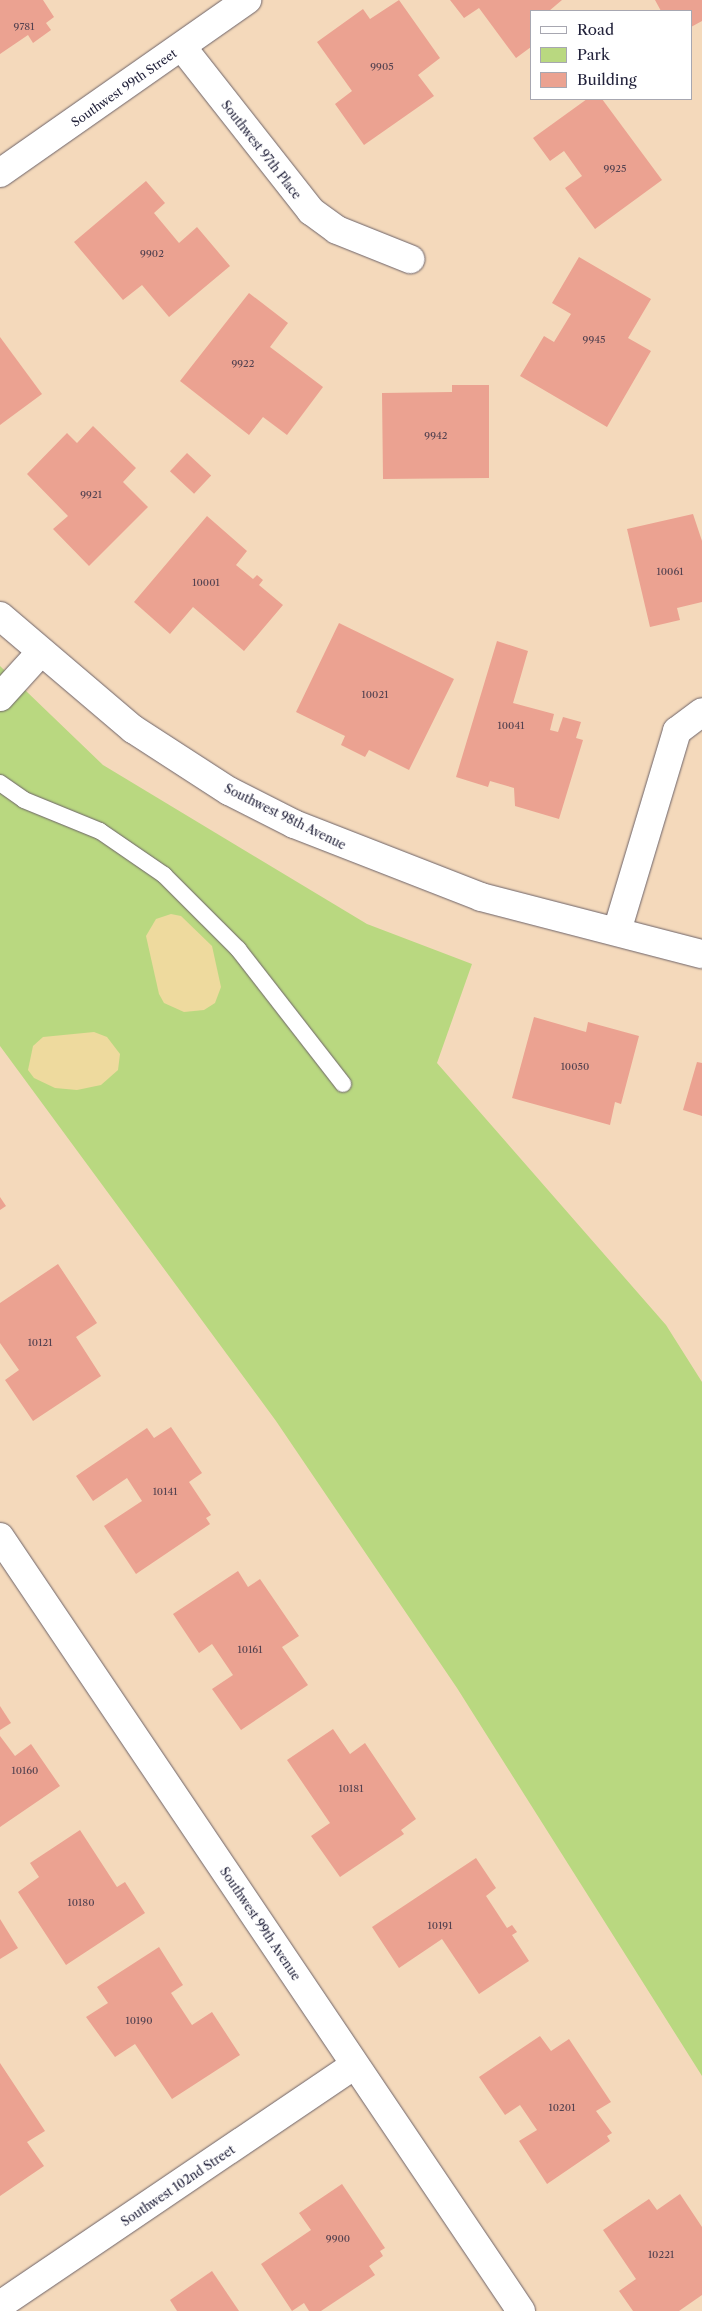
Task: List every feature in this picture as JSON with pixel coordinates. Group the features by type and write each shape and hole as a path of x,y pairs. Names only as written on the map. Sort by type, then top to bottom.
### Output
{"street":[{"name":"Southwest 99th Street","path":"0,173 182,48 247,0"},
{"name":"Southwest 97th Place","path":"182,48 311,211 337,230 410,259"},
{"name":"Southwest 98th Avenue","path":"0,616 39,654 133,729 229,791 294,824 481,897 702,954"},
{"path":"0,696 39,654"},
{"path":"616,931 677,731 702,712"},
{"name":"Southwest 99th Avenue","path":"0,1537 521,2311"},
{"name":"Southwest 102nd Street","path":"0,2305 354,2065"}],"lane":[{"path":"0,783 24,800 100,831 164,875 238,949 343,1084"}],"green space":[{"path":"0,666 103,765 367,924 472,964 437,1063 666,1325 702,1382 702,2076 457,1688 276,1421 0,1046"}],"sand":[{"path":"171,914 181,916 212,946 221,987 215,1003 204,1010 184,1012 164,1003 159,994 146,936 156,919"},
{"path":"94,1032 107,1037 120,1054 118,1070 101,1085 77,1090 55,1088 34,1078 28,1070 33,1046 43,1037"}],"building":[{"path":"0,0 43,0 54,17 46,23 51,30 33,43 28,35 0,54"},
{"path":"399,0 440,58 418,75 434,96 364,145 335,104 352,91 317,42 363,9 370,19"},
{"path":"450,0 562,0 550,10 530,10 530,48 516,58 479,8 464,18"},
{"path":"655,0 702,0 702,21 692,26 692,10 660,10"},
{"path":"586,100 603,100 662,180 595,229 565,188 582,176 564,151 550,161 533,138"},
{"path":"146,181 165,203 154,213 179,243 197,227 230,266 169,317 142,285 123,300 74,242"},
{"path":"579,257 651,299 628,338 651,351 607,427 520,376 544,336 554,342 571,314 552,303"},
{"path":"249,293 288,323 270,347 323,387 287,435 263,417 249,435 180,381"},
{"path":"0,337 42,394 0,425"},
{"path":"452,385 489,385 489,478 383,479 382,393 452,392"},
{"path":"93,426 136,468 123,482 148,507 89,566 53,529 68,516 27,474 67,433 77,443"},
{"path":"187,453 211,476 194,494 170,471"},
{"path":"693,514 702,541 702,602 677,608 680,620 650,627 627,529"},
{"path":"207,516 247,551 236,565 253,579 257,575 263,580 259,585 283,605 244,651 193,607 170,634 134,602"},
{"path":"339,623 454,679 409,770 369,750 365,757 341,745 345,736 296,712"},
{"path":"497,641 528,651 513,703 554,714 550,730 558,732 563,717 581,722 576,738 583,740 559,819 515,806 514,788 490,781 488,787 456,777"},
{"path":"534,1017 586,1032 588,1022 639,1036 621,1104 615,1102 610,1125 512,1098"},
{"path":"697,1062 702,1063 702,1116 683,1110"},
{"path":"0,1197 6,1206 0,1210"},
{"path":"58,1264 97,1323 76,1337 101,1376 33,1421 5,1380 19,1370 0,1343 0,1303"},
{"path":"171,1427 202,1473 189,1482 211,1515 206,1518 210,1524 136,1574 104,1526 142,1501 127,1478 93,1501 76,1476 147,1428 154,1438"},
{"path":"238,1571 248,1587 260,1579 299,1636 282,1647 308,1685 241,1730 212,1689 233,1675 212,1644 199,1653 173,1614"},
{"path":"0,1706 11,1723 0,1730"},
{"path":"333,1729 350,1754 365,1743 416,1819 401,1830 404,1834 340,1877 311,1836 330,1823 287,1760"},
{"path":"0,1736 15,1756 31,1744 60,1786 0,1827"},
{"path":"80,1830 117,1887 125,1882 145,1913 66,1965 18,1892 39,1877 30,1863"},
{"path":"476,1858 496,1888 486,1896 507,1928 512,1925 517,1932 512,1935 529,1961 479,1994 442,1939 399,1968 372,1927"},
{"path":"0,1919 18,1948 0,1959"},
{"path":"159,1947 183,1985 171,1993 192,2025 212,2012 240,2055 172,2099 135,2044 115,2057 86,2017 108,2003 97,1987"},
{"path":"540,2036 551,2051 569,2039 611,2102 596,2111 612,2133 607,2136 610,2141 547,2184 519,2141 537,2130 520,2105 505,2115 479,2077"},
{"path":"0,2063 45,2131 27,2142 44,2166 0,2196"},
{"path":"342,2184 385,2248 380,2251 383,2256 369,2266 375,2275 321,2311 309,2311 304,2303 292,2311 261,2264 311,2230 299,2213"},
{"path":"680,2194 702,2227 702,2295 679,2311 633,2311 619,2291 636,2279 603,2230 649,2199 657,2210"},
{"path":"212,2271 239,2311 177,2311 170,2300"}]}
